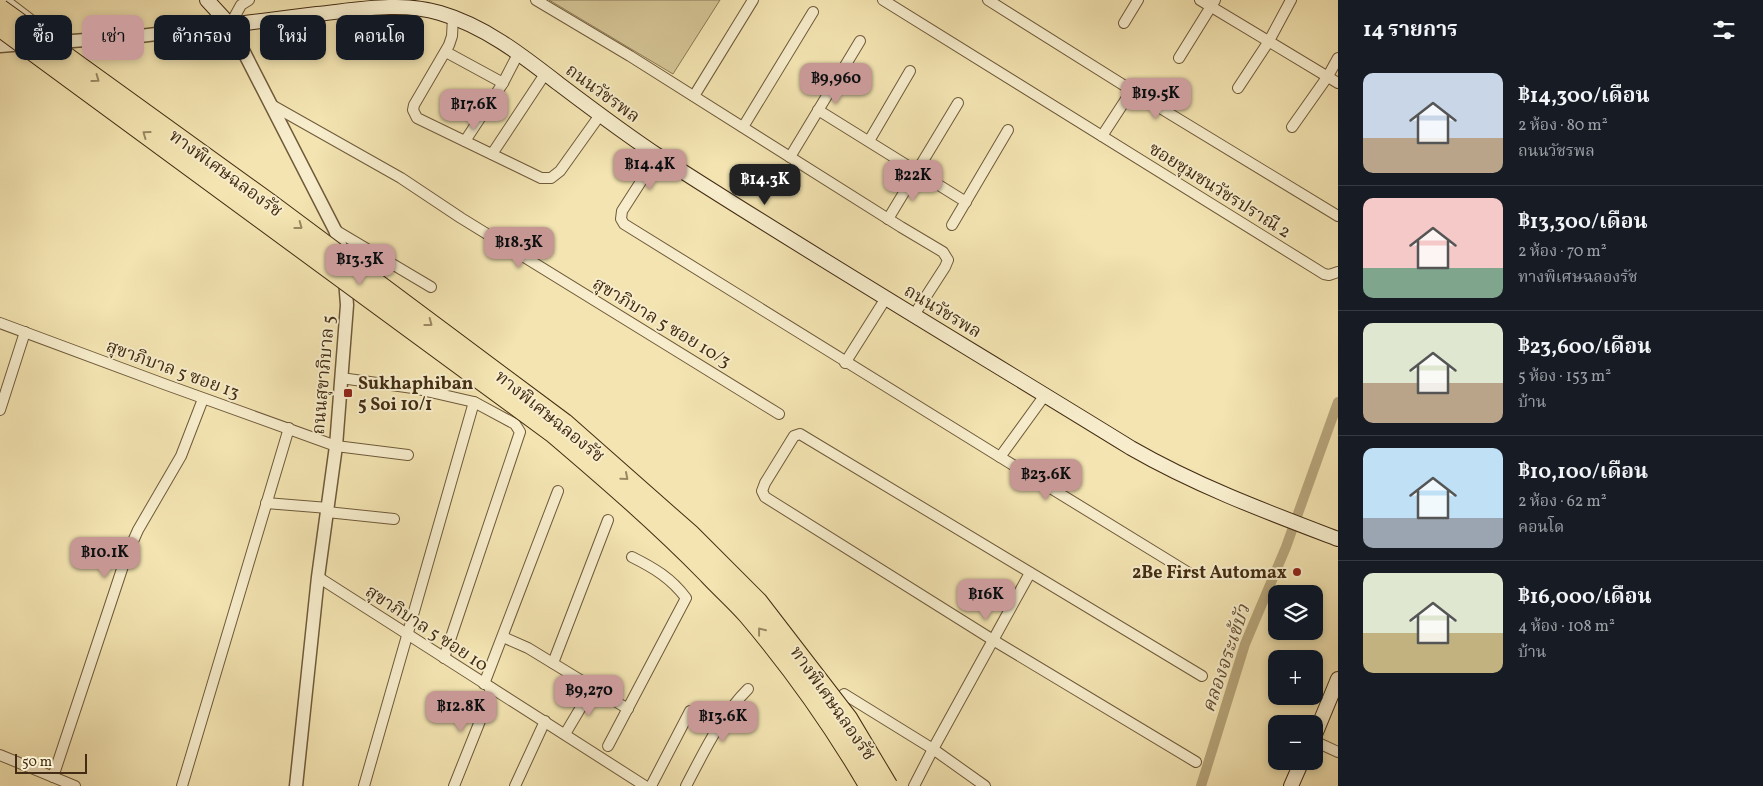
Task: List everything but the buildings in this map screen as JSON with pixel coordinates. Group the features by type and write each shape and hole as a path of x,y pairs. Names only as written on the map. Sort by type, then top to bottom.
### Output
{"highway":[{"name":"ทางพิเศษฉลองรัช","path":"0,9 269,203 564,423 691,535 758,602 848,719 888,786"},
{"name":"ทางพิเศษฉลองรัช","path":"0,26 545,427 625,495 683,549 747,614 802,683 848,750 869,786"}],"main road":[{"name":"ถนนสุขาภิบาล 5","path":"207,0 221,15"},
{"name":"ถนนวัชรพล","path":"250,23 378,8 422,9 453,17 479,28 518,54 658,156 886,298 1174,472 1227,496 1338,538"},
{"path":"1323,716 1338,679"},
{"path":"1291,786 1298,770"}],"street":[{"path":"5,0 24,15"},
{"path":"536,0 694,96 943,252 948,260 914,315"},
{"path":"694,96 753,0"},
{"name":"ซอยชุมชนวัชรปราณี 2","path":"883,0 1324,274 1329,275 1338,272"},
{"path":"988,0 1338,216"},
{"path":"1124,23 1138,0"},
{"path":"1200,0 1213,3 1269,41 1338,83"},
{"path":"1238,88 1269,41 1291,0"},
{"path":"236,15 243,2"},
{"path":"1179,58 1213,3"},
{"path":"743,127 813,12"},
{"path":"453,17 452,36 446,52 416,101 414,110 417,118 541,178 551,178 560,171 600,115"},
{"name":"ถนนวัชรพล","path":"72,40 154,34"},
{"path":"790,157 860,41"},
{"name":"ถนนวัชรพล","path":"0,46 15,45"},
{"path":"446,52 503,83"},
{"path":"465,141 503,83 518,54"},
{"path":"1292,127 1328,76 1338,58"},
{"name":"ถนนสุขาภิบาล 5","path":"248,60 335,230 343,253 347,305 336,446 318,577 296,786"},
{"path":"869,141 910,71"},
{"path":"492,154 545,74"},
{"path":"1102,136 1132,90"},
{"path":"888,219 958,103"},
{"name":"สุขาภิบาล 5 ซอย 10/3","path":"270,104 401,178 461,218 779,414"},
{"path":"818,110 966,202"},
{"path":"952,225 1008,130"},
{"path":"658,156 622,211 621,219 624,224 845,363 1189,573"},
{"path":"335,230 431,287"},
{"path":"845,363 886,298"},
{"name":"สุขาภิบาล 5 ซอย 13","path":"0,323 336,446 408,455"},
{"path":"0,410 25,332"},
{"path":"341,378 413,388 474,402 515,424 520,432 444,658"},
{"path":"1000,458 1045,395"},
{"path":"53,777 126,556 138,530 181,456 203,398"},
{"path":"364,786 474,402"},
{"path":"182,786 289,428"},
{"path":"1196,762 993,640 766,498 762,491 765,483 794,436 800,434 1202,676"},
{"path":"454,786 486,706 487,686 503,637 558,491"},
{"path":"266,503 394,519"},
{"path":"553,663 608,520"},
{"path":"608,746 686,598 676,584 654,568 632,557"},
{"path":"914,786 1030,573"},
{"name":"สุขาภิบาล 5 ซอย 10","path":"318,577 645,786"},
{"path":"503,637 528,648 628,709"},
{"path":"565,734 593,687"},
{"path":"686,786 719,725 733,704 748,689"},
{"path":"844,694 933,749 986,786"},
{"path":"652,786 690,711"},
{"path":"515,786 545,721"},
{"path":"1323,744 1338,752"},
{"path":"0,756 70,785"}],"shaded area":[{"path":"549,0 720,0 673,74"}],"waterway":[{"name":"คลองจระเข้บัว","path":"1201,786 1245,644 1286,547 1338,402"}],"place":[{"name":"Sukhaphiban 5 Soi 10/1","path":"348,393"},
{"name":"2Be First Automax","path":"1297,572"}]}
